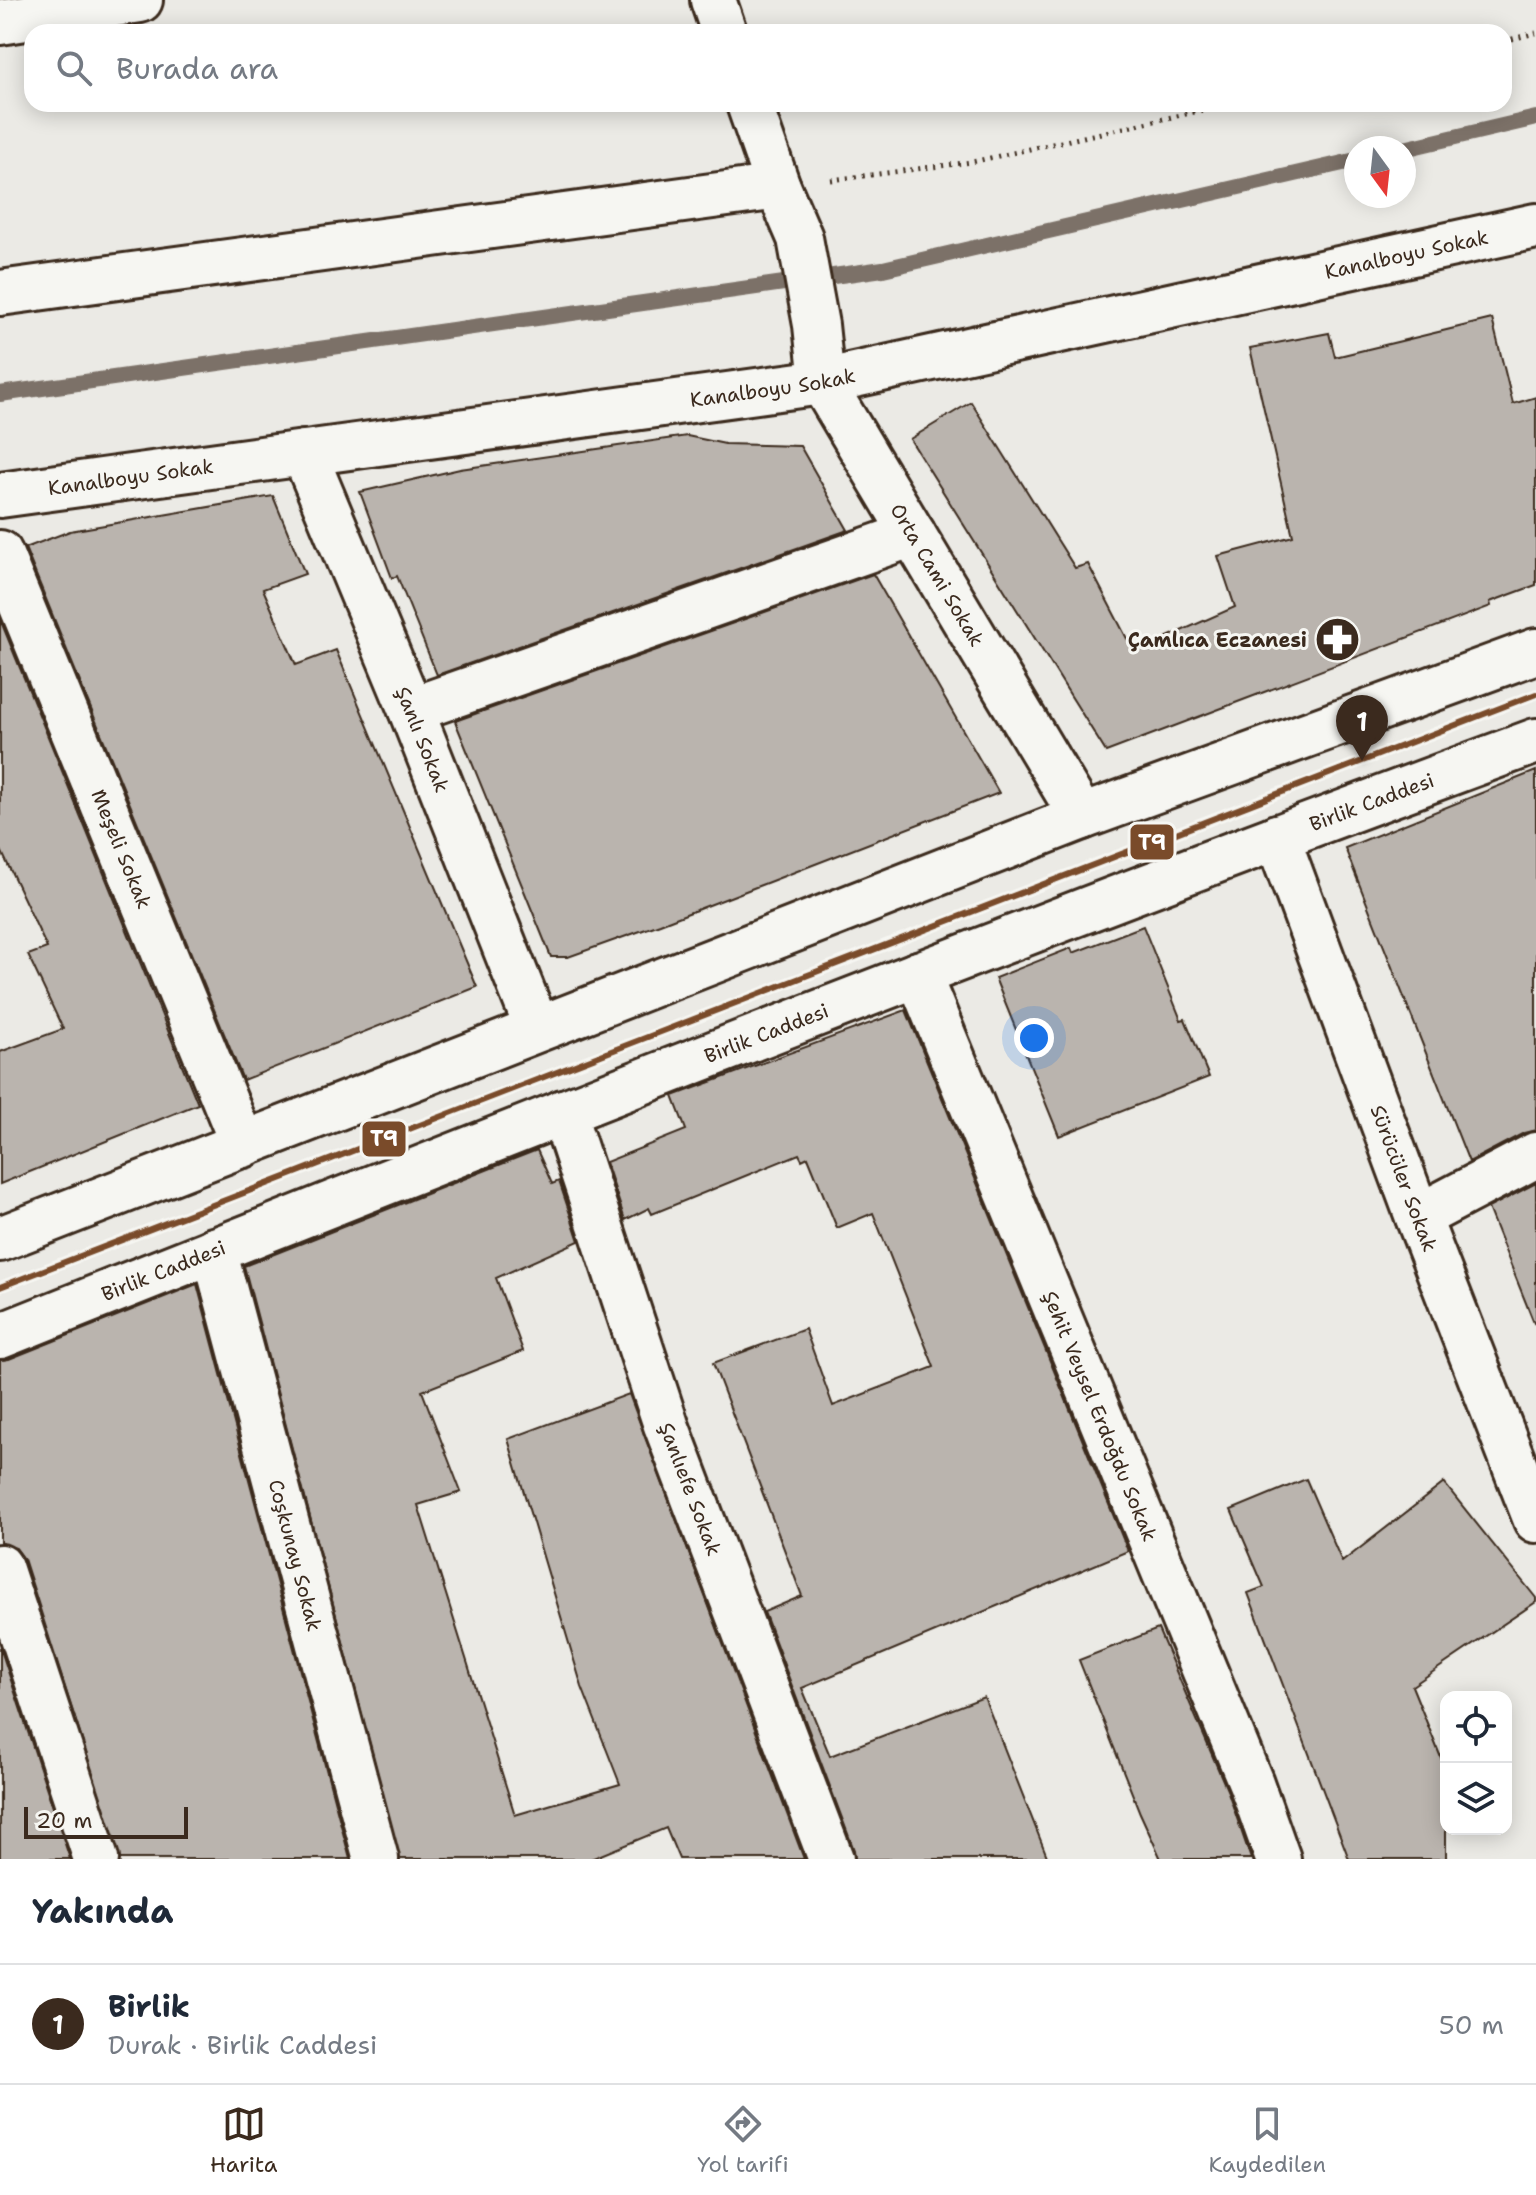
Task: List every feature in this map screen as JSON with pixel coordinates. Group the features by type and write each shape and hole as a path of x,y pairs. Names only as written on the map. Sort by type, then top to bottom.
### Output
{"street":[{"path":"0,22 140,0"},
{"path":"713,0 721,24"},
{"name":"Orta Cami Sokak","path":"752,112 800,238 816,325 822,382 1082,817"},
{"path":"0,293 778,187"},
{"name":"Kanalboyu Sokak","path":"0,495 822,382 1536,226"},
{"name":"Şanlı Sokak","path":"304,453 411,710 537,1028"},
{"path":"411,710 913,534"},
{"name":"Meşeli Sokak","path":"0,553 243,1145"},
{"path":"0,1239 1082,817 1536,651"},
{"name":"Birlik Caddesi","path":"0,1336 918,974 1536,741"},
{"name":"Sürücüler Sokak","path":"1277,837 1418,1217 1536,1520"},
{"name":"Şehit Veysel Erdoğdu Sokak","path":"918,974 1245,1768 1278,1859"},
{"name":"Şanlıefe Sokak","path":"563,1112 666,1425 831,1859"},
{"path":"1418,1217 1536,1155"},
{"name":"Coşkunay Sokak","path":"214,1250 376,1859"},
{"path":"0,1567 96,1859"}],"path":[{"path":"1512,39 1536,33"},
{"path":"778,187 972,162 1194,112"}],"building":[{"path":"1492,319 1513,404 1536,397 1536,585 1490,602 1491,606 1106,752 910,439 971,402 1075,568 1088,564 1134,652 1235,607 1218,556 1293,536 1250,348 1329,333 1335,357"},
{"path":"687,436 725,444 800,446 848,530 437,675 397,576 392,578 360,492 460,469"},
{"path":"273,496 305,574 263,589 296,665 336,650 477,987 243,1080 25,548 70,531"},
{"path":"873,574 999,793 660,924 568,957 551,957 455,721"},
{"path":"0,619 198,1104 0,1184 0,1052 63,1029 28,955 47,948 0,848"},
{"path":"1536,771 1536,1130 1524,1133 1469,1162 1345,848"},
{"path":"1143,926 1181,1020 1185,1019 1209,1077 1059,1136 995,978 1071,948 1073,953"},
{"path":"906,1010 1128,1551 802,1688 830,1756 984,1697 1048,1859 855,1859 764,1612 802,1596 713,1363 805,1329 833,1406 934,1367 873,1213 837,1228 808,1157 802,1160 799,1154 652,1214 649,1208 625,1220 606,1162 686,1130 673,1096"},
{"path":"537,1150 552,1184 559,1181 579,1241 496,1278 523,1351 422,1391 461,1492 418,1505 515,1815 620,1784 582,1687 508,1439 629,1394 804,1859 679,1859 666,1828 591,1859 400,1859 244,1266"},
{"path":"1536,1183 1536,1322 1534,1323 1488,1208"},
{"path":"197,1284 350,1859 120,1859 24,1559 16,1548 0,1543 0,1360"},
{"path":"1306,1479 1342,1562 1444,1483 1536,1598 1536,1602 1412,1686 1440,1755 1440,1835 1446,1835 1446,1859 1349,1859 1248,1593 1264,1587 1231,1510"},
{"path":"1158,1629 1228,1792 1251,1859 1161,1859 1140,1813 1079,1660"},
{"path":"0,1647 70,1859 0,1859"}],"waterway":[{"path":"1416,146 1536,118"},
{"path":"0,394 883,269 1344,163"}],"transit line":[{"name":"T9","path":"0,1287 1536,694"}],"place":[{"name":"Çamlıca Eczanesi","path":"1338,640"},
{"name":"Birlik","path":"1362,761"}]}
